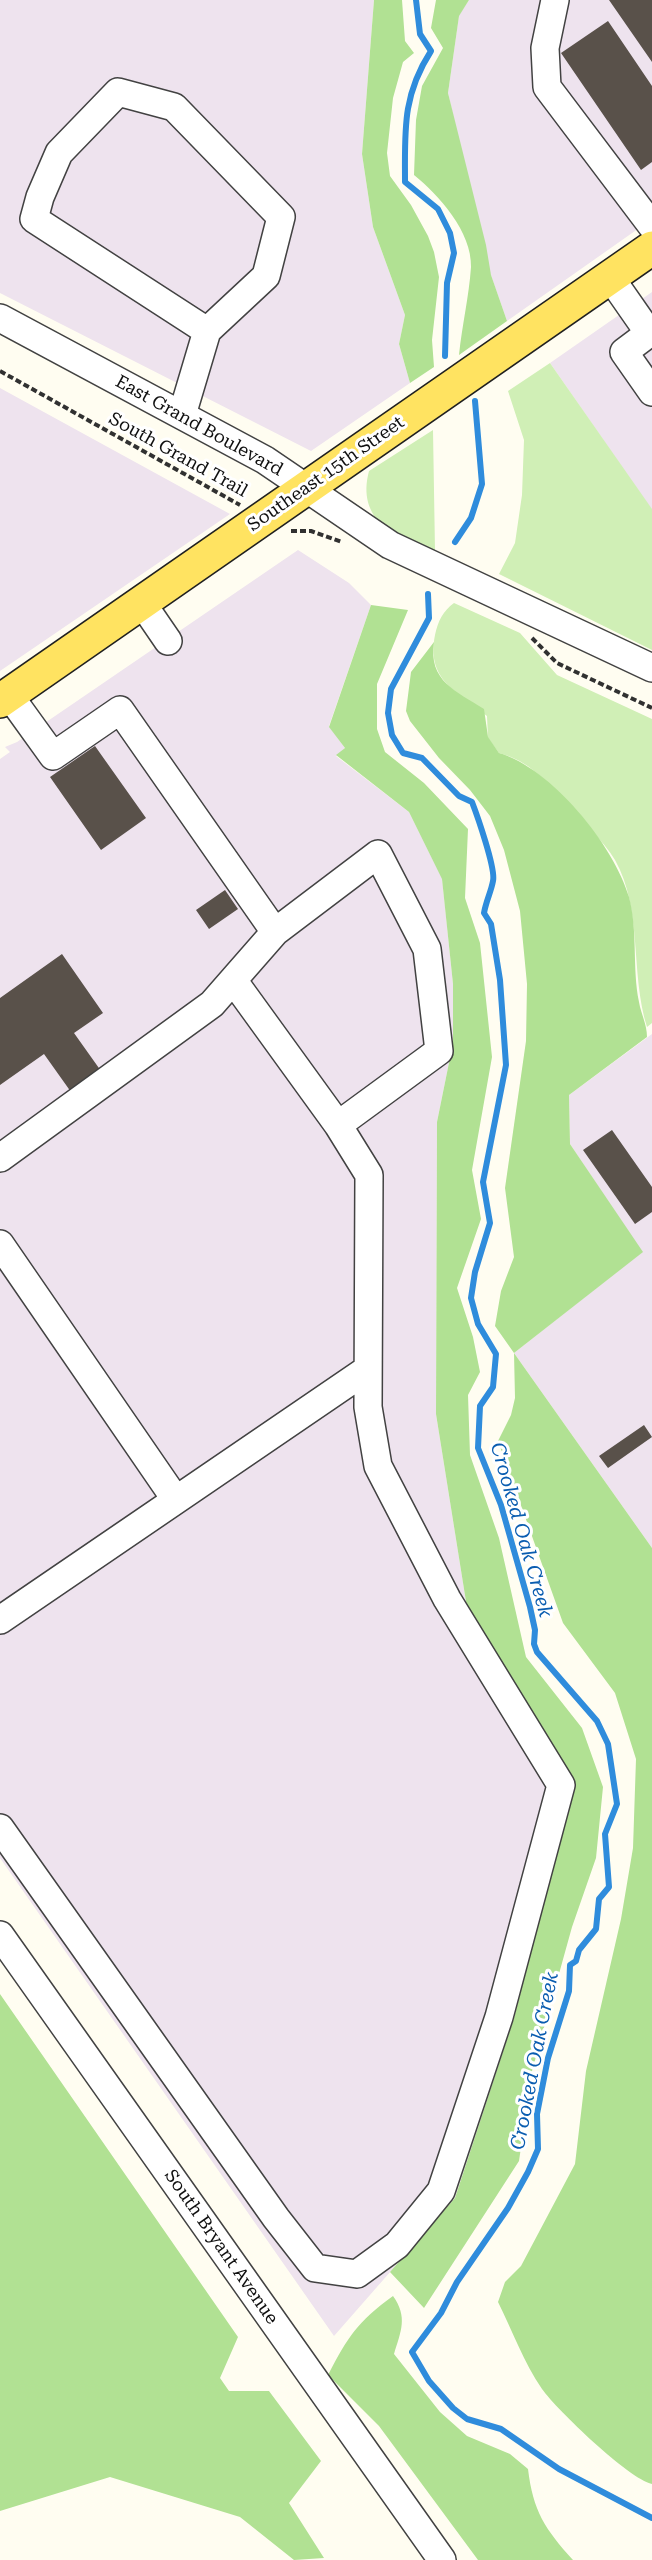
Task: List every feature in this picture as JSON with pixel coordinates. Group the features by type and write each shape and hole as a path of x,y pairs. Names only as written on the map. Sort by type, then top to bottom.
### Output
{"main road":[{"name":"Southeast 15th Street","path":"4,698 652,248"}],"street":[{"path":"555,0 545,48 547,87 652,226"},
{"path":"182,415 207,331 266,276 281,217 174,107 118,92 59,153 40,197 34,219 207,331"},
{"path":"610,277 651,332 624,352 652,392"},
{"name":"East Grand Boulevard","path":"0,318 266,460 390,545 652,668"},
{"path":"142,603 168,641"},
{"path":"4,698 53,756 120,710 275,932"},
{"path":"0,1158 212,1004 275,932 378,854 427,949 439,1050 338,1125"},
{"path":"0,1828 276,2218 315,2268 357,2274 397,2245 441,2190 499,2017 561,1785 447,1599 378,1466 368,1407 369,1175 338,1125 233,980"},
{"path":"0,1244 176,1500"},
{"path":"0,1620 368,1369"},
{"name":"South Bryant Avenue","path":"0,1935 442,2560"}],"path":[{"name":"South Grand Trail","path":"0,371 251,511 286,525 291,531 311,531 351,546"},
{"path":"527,632 557,663 652,708"}],"shaded area":[{"path":"0,0 374,0 362,154 373,227 405,315 399,344 410,383 311,451 0,293"},
{"path":"469,0 652,0 652,219 507,321 488,267 448,93 459,15"},
{"path":"652,292 652,510 550,363"},
{"path":"0,388 230,514 0,671"},
{"path":"298,550 349,583 371,605 329,726 345,748 336,756 409,812 442,878 453,984 453,1043 437,1122 436,1414 468,1614 574,1784 514,2018 455,2198 334,2336 0,1858 0,759 10,752 5,747 17,742"},
{"path":"652,1034 652,1548 514,1353 642,1252 570,1144 569,1095"}],"green space":[{"path":"374,0 402,0 405,41 414,53 403,62 393,98 387,153 390,176 411,205 428,236 439,277 432,340 434,367 410,383 399,344 405,315 373,227 362,154"},
{"path":"436,0 469,0 459,16 448,93 486,245 491,275 507,321 459,355 470,278 470,254 460,228 452,215 434,193 414,175 416,120 422,86 443,48 431,28"},
{"path":"550,363 652,509 652,650 499,574 515,543 522,495 524,440 508,391"},
{"path":"433,430 435,551 406,541 382,525 373,515 366,488 369,471"},
{"path":"454,603 520,633 557,675 652,719 652,1023 647,1027 639,985 629,900 624,879 615,860 545,780 519,761 499,753 488,738 487,716 455,691 439,674 433,650 435,635 442,617"},
{"path":"371,605 408,610 377,684 377,729 385,752 424,783 468,829 465,898 480,943 492,1057 472,1170 481,1219 457,1288 473,1337 480,1372 468,1395 470,1455 499,1538 526,1657 582,1728 603,1787 596,1858 572,1927 532,2071 519,2161 424,2308 390,2272 455,2198 514,2018 574,1784 468,1614 436,1414 437,1122 453,1043 453,984 442,879 409,812 336,755 345,748 329,727"},
{"path":"434,642 433,655 440,676 454,690 484,709 488,737 499,753 519,761 559,791 578,811 610,855 621,876 632,910 637,989 647,1032 647,1037 569,1095 570,1144 643,1252 514,1353 495,1326 501,1291 514,1257 505,1188 526,1041 527,984 520,911 504,850 490,816 470,790 439,758 410,721 406,711 411,672"},
{"path":"514,1353 652,1548 652,2484 627,2470 611,2457 550,2399 518,2346 498,2302 505,2282 521,2266 575,2164 586,2071 621,1919 633,1848 636,1759 615,1693 563,1623 498,1441 511,1415 515,1398"},
{"path":"0,1994 238,2337 220,2378 229,2391 269,2391 321,2461 289,2503 324,2558 294,2560 240,2517 110,2477 0,2511"},
{"path":"393,2296 402,2318 401,2331 394,2354 440,2412 467,2436 510,2454 528,2469 533,2497 542,2519 573,2560 478,2560 379,2426 328,2375 354,2331 370,2314"}],"building":[{"path":"609,0 652,0 652,62"},
{"path":"608,21 652,86 652,162 641,170 561,53"},
{"path":"95,746 146,818 101,850 50,777"},
{"path":"225,890 238,909 209,929 196,910"},
{"path":"62,954 103,1013 74,1033 101,1071 71,1092 44,1054 0,1085 0,998"},
{"path":"612,1130 652,1187 652,1212 635,1224 583,1150"},
{"path":"644,1425 652,1437 608,1468 599,1456"}],"waterway":[{"name":"Crooked Oak Creek","path":"416,0 420,34 431,51 415,83 407,114 405,182 438,209 450,233 454,253 447,283 445,356"},
{"name":"Crooked Oak Creek","path":"455,542 471,518 482,484 475,401"},
{"name":"Crooked Oak Creek","path":"428,594 429,618 391,689 388,713 392,735 403,753 422,758 459,796 472,802 478,818 493,875 484,913 491,924 500,980 506,1065 483,1182 490,1223 475,1272 471,1298 478,1324 496,1354 493,1387 480,1406 478,1448 501,1505 530,1607 537,1652 597,1721 608,1744 617,1804 605,1834 609,1887 599,1899 596,1929 579,1950 576,1961 570,1965 569,1991 548,2058 537,2114 538,2149 508,2208 457,2282 441,2313 412,2352 429,2381 453,2408 467,2419 501,2429 559,2469 652,2518"}]}
